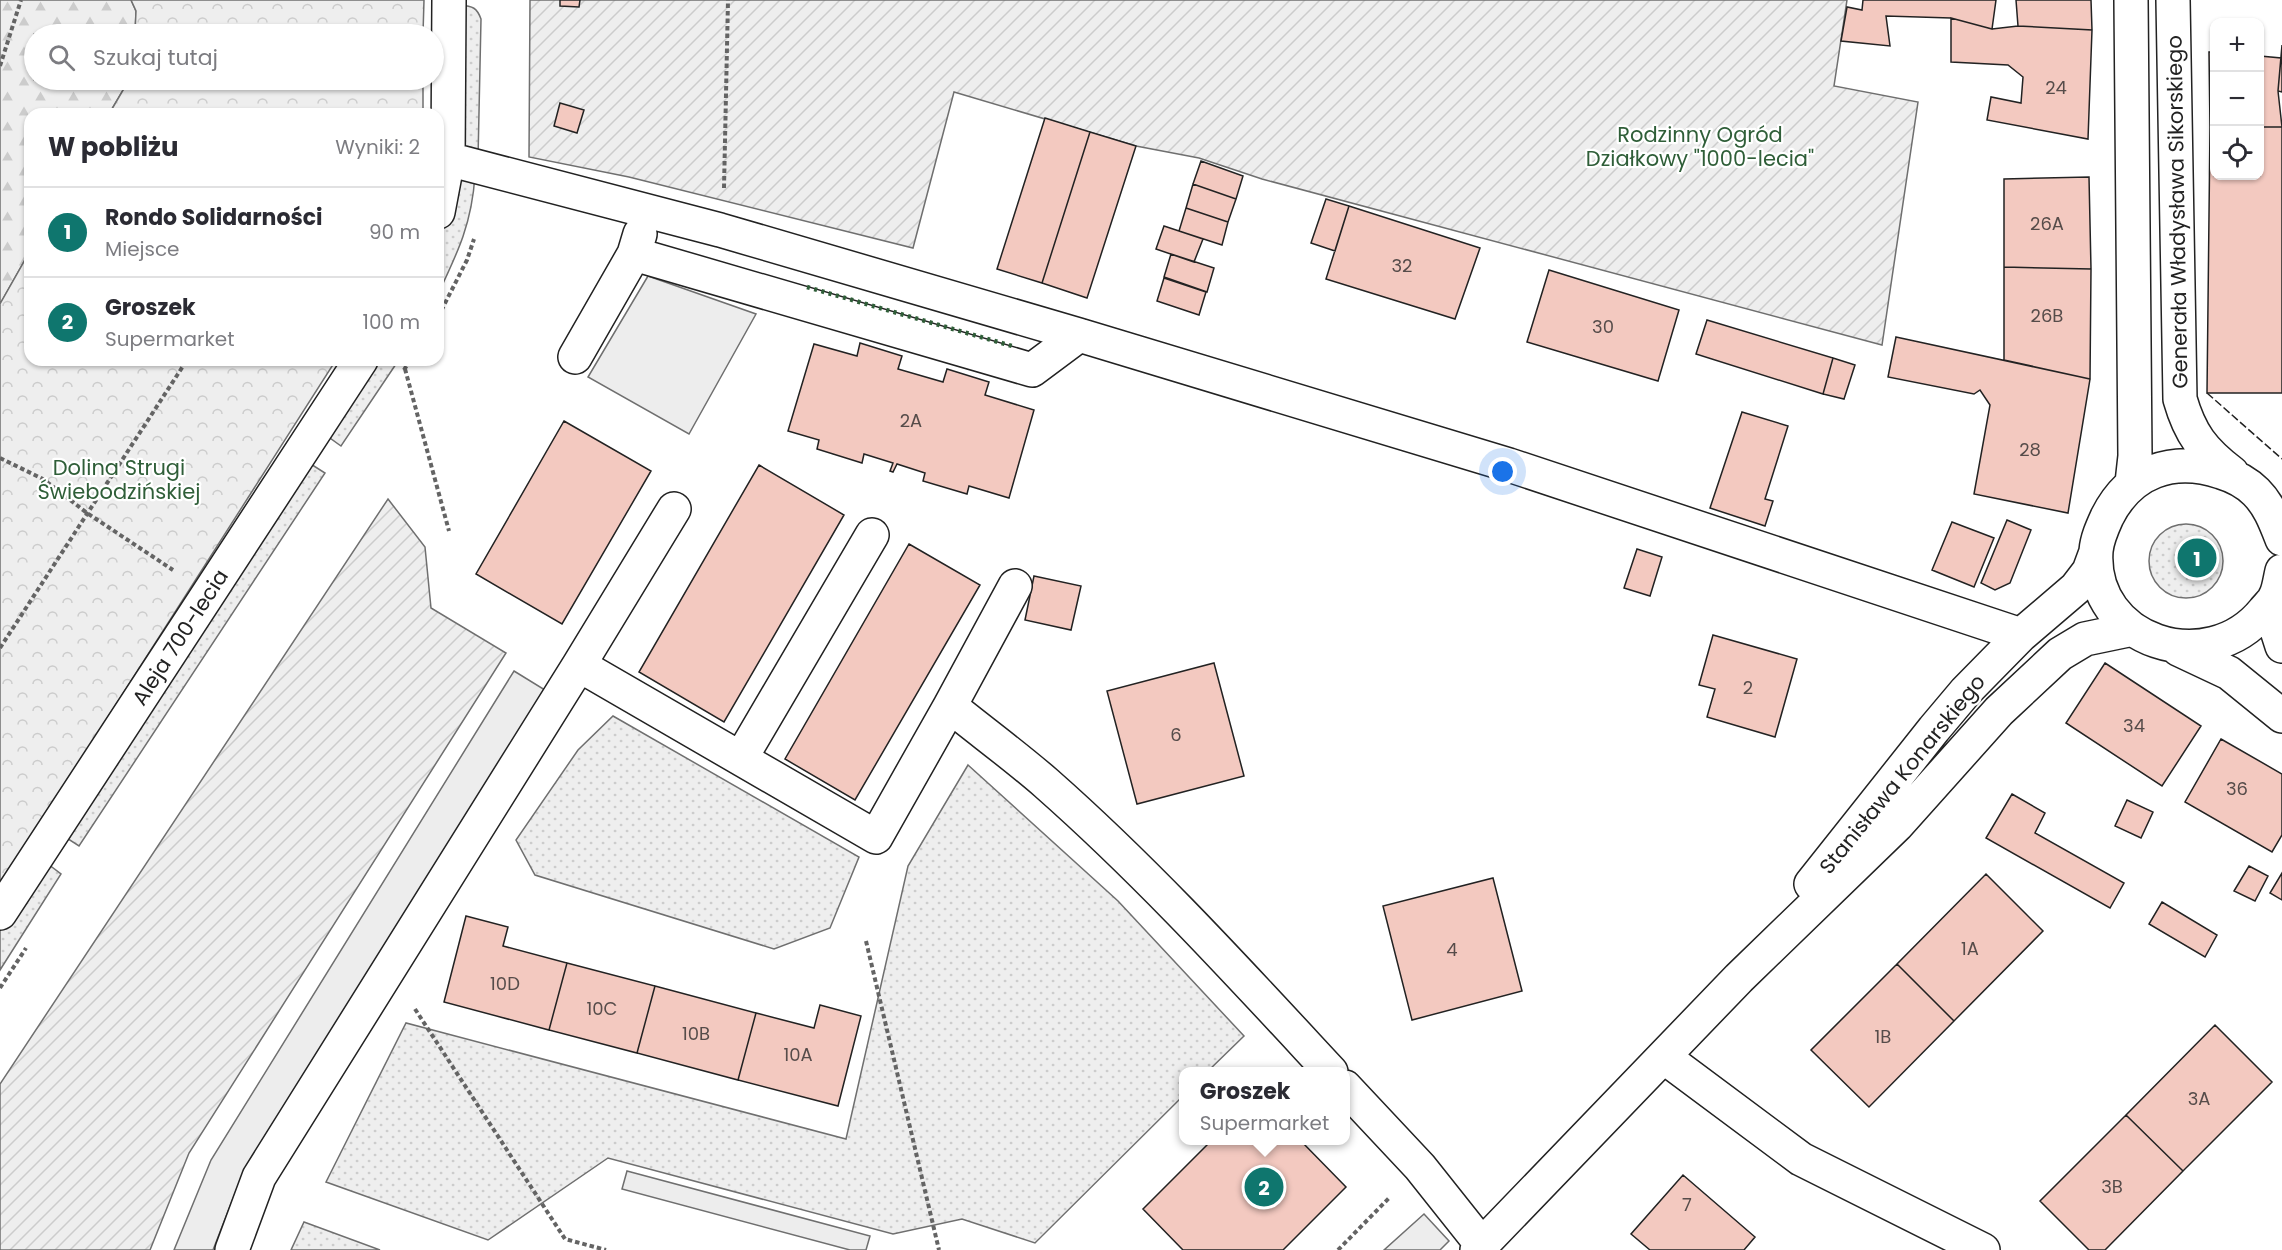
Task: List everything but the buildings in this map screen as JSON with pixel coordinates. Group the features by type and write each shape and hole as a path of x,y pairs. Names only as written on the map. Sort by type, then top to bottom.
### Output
{"street":[{"path":"444,187 448,159 449,0"},
{"name":"Generała Władysława Sikorskiego","path":"2131,0 2135,456 2132,483"},
{"name":"Generała Władysława Sikorskiego","path":"2173,0 2180,399 2195,438 2212,458 2256,491 2271,510 2282,539"},
{"path":"448,159 720,230 1079,335 1509,465 2021,635"},
{"path":"575,357 634,254 646,212"},
{"path":"634,254 1032,370 1079,335"},
{"name":"Aleja 700-lecia","path":"0,913 357,366"},
{"path":"2236,476 2201,465 2172,466 2154,471 2132,483 2113,505 2101,530 2096,552 2099,584 2115,611 2133,629 2229,673 2282,716"},
{"path":"232,1250 260,1177 579,665 674,508"},
{"path":"741,758 872,535"},
{"name":"Stanisława Konarskiego","path":"1738,978 1934,729 1966,691 2021,635 2076,588 2089,571 2096,552"},
{"path":"2174,647 2206,646 2230,639 2255,622 2279,584"},
{"path":"2279,584 2274,621 2282,646"},
{"path":"579,665 876,837 1015,586"},
{"name":"Stanisława Konarskiego","path":"1479,1247 1738,978 1897,825 1999,711 2060,654 2085,639 2133,629"},
{"path":"950,706 1046,783 1136,868 1327,1067"},
{"path":"1664,1057 1801,1159 1983,1250"},
{"path":"1350,1092 1420,1167 1479,1247"}],"path":[{"path":"0,66 21,0"},
{"path":"720,230 724,212 728,0"},
{"path":"0,648 183,366"},
{"path":"403,366 449,531"},
{"path":"0,458 43,479 87,513 209,594"},
{"path":"866,941 939,1250"},
{"path":"388,969 566,1239 606,1250"},
{"path":"1338,1250 1420,1167"}],"green space":[{"path":"0,0 131,0 136,11 135,24 24,24 24,90 123,90 113,108 24,108 24,262 0,304"},
{"path":"131,0 424,0 423,24 135,24 136,11"},
{"name":"Rodzinny Ogród Działkowy \"1000-lecia\"","path":"530,0 1847,0 1834,86 1918,102 1882,345 1262,179 1199,158 1136,146 954,92 913,248 629,177 529,157"},
{"path":"460,5 474,8 481,19 478,159 463,152"},
{"path":"123,90 423,90 423,108 113,108"},
{"path":"475,175 471,208 463,237 444,281 444,223 460,179"},
{"name":"Dolina Strugi Świebodzińskiej","path":"24,262 24,366 332,366 0,886 0,304"},
{"path":"367,366 395,366 341,446 323,433"},
{"path":"306,461 325,473 79,846 62,835"},
{"path":"388,499 425,547 431,608 506,653 189,1153 150,1250 0,1250 0,1084"},
{"path":"2186,524 2200,527 2212,535 2220,547 2223,561 2220,575 2212,587 2200,595 2186,598 2172,595 2160,587 2152,575 2149,561 2152,547 2160,535 2172,527"},
{"path":"613,716 859,857 830,928 774,949 535,875 516,840 578,750"},
{"path":"968,765 1118,901 1244,1036 1212,1067 1179,1067 1179,1100 1035,1243 962,1219 893,1234 608,1158 488,1240 326,1182 406,1023 846,1139 908,866"},
{"path":"44,861 61,874 0,970 0,928"},
{"path":"304,1222 380,1250 291,1250"}],"shaded area":[{"path":"648,276 756,314 689,434 588,377"},
{"path":"514,671 545,690 243,1173 213,1250 174,1250 211,1160"},
{"path":"627,1171 870,1236 866,1250 850,1250 622,1189"},
{"path":"1424,1214 1449,1241 1440,1250 1384,1250"}],"hedge":[{"path":"807,287 1012,346"}],"fence":[{"path":"2207,393 2282,459"}],"place":[{"name":"Rondo Solidarności","path":"2197,558"},
{"name":"Groszek","path":"1264,1187"}]}
